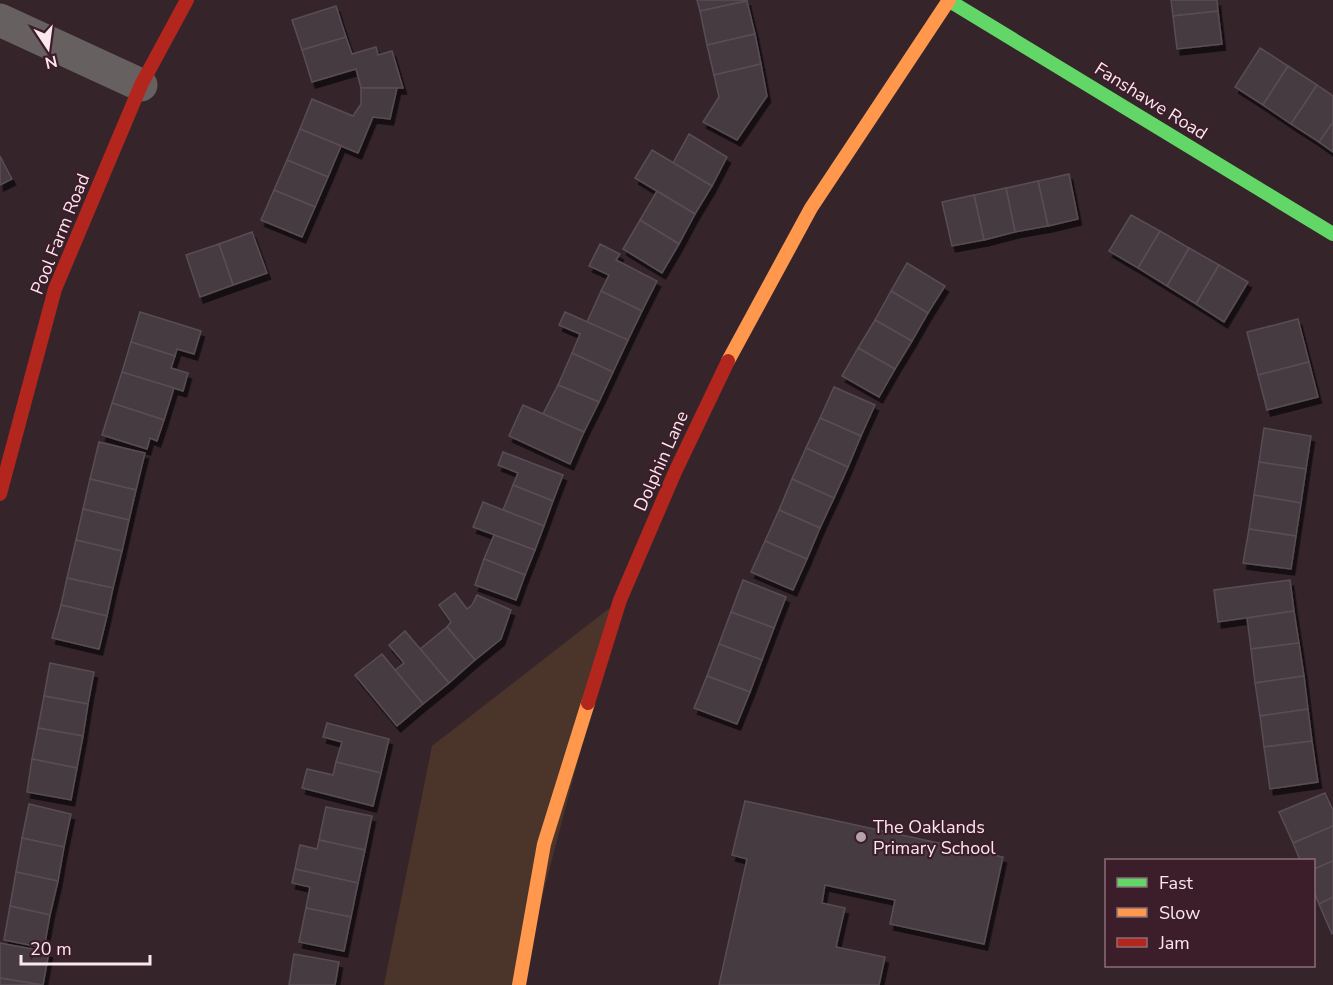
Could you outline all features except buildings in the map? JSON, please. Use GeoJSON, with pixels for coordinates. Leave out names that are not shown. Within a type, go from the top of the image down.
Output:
{"type":"FeatureCollection","features":[{"type":"Feature","properties":{"kind":"street","name":"Pool Farm Road"},"geometry":{"type":"LineString","coordinates":[[0,494],[55,289],[141,86],[187,0]]}},
{"type":"Feature","properties":{"kind":"street","name":"Fanshawe Road"},"geometry":{"type":"LineString","coordinates":[[949,0],[1333,234]]}},
{"type":"Feature","properties":{"kind":"street","name":"Dolphin Lane"},"geometry":{"type":"LineString","coordinates":[[519,985],[544,844],[620,600],[670,483],[737,342],[811,208],[949,0]]}},
{"type":"Feature","properties":{"kind":"street"},"geometry":{"type":"LineString","coordinates":[[0,20],[141,86]]}},
{"type":"Feature","properties":{"kind":"shaded area"},"geometry":{"type":"Polygon","coordinates":[[[620,600],[519,985],[384,985],[432,746],[620,600]]]}},
{"type":"Feature","properties":{"kind":"traffic: fast"},"geometry":{"type":"LineString","coordinates":[[948,0],[1333,234]]}},
{"type":"Feature","properties":{"kind":"traffic: slow"},"geometry":{"type":"LineString","coordinates":[[728,361],[811,208],[949,0]]}},
{"type":"Feature","properties":{"kind":"traffic: slow"},"geometry":{"type":"LineString","coordinates":[[519,985],[544,844],[588,703]]}},
{"type":"Feature","properties":{"kind":"traffic: jam"},"geometry":{"type":"LineString","coordinates":[[0,494],[55,289],[141,85],[187,0]]}},
{"type":"Feature","properties":{"kind":"traffic: jam"},"geometry":{"type":"LineString","coordinates":[[588,703],[620,600],[675,472],[728,361]]}},
{"type":"Feature","properties":{"kind":"place","name":"The Oaklands Primary School"},"geometry":{"type":"Point","coordinates":[861,837]}}]}
